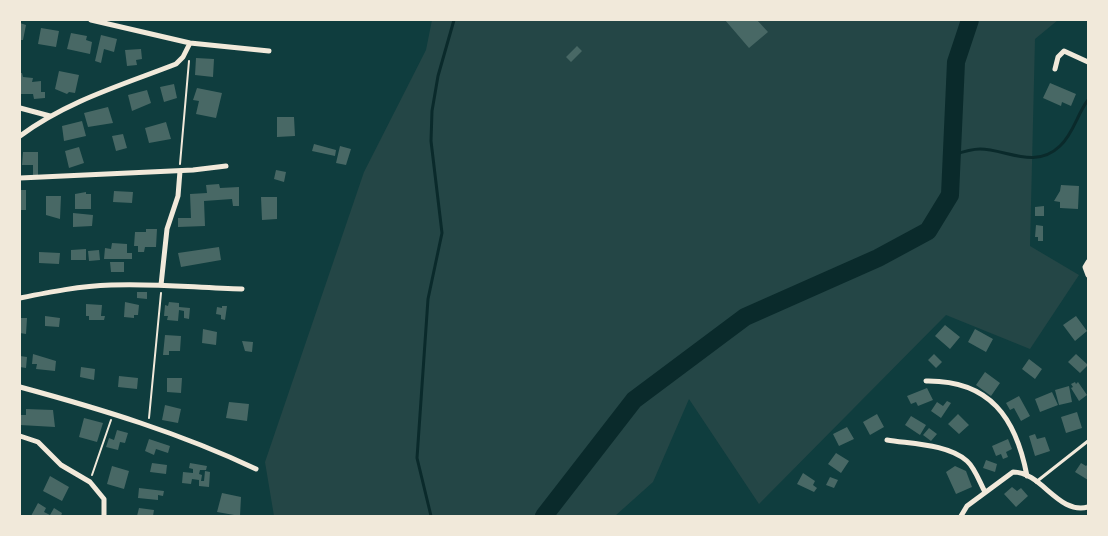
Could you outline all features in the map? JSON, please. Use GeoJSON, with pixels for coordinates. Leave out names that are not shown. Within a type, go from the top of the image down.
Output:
{"type":"FeatureCollection","features":[{"type":"Feature","properties":{"kind":"street"},"geometry":{"type":"LineString","coordinates":[[91,20],[102,21],[190,43],[269,51]]}},
{"type":"Feature","properties":{"kind":"street"},"geometry":{"type":"LineString","coordinates":[[20,136],[50,116],[96,93],[176,64],[183,57],[190,43]]}},
{"type":"Feature","properties":{"kind":"street"},"geometry":{"type":"LineString","coordinates":[[1055,69],[1058,57],[1064,51],[1088,62]]}},
{"type":"Feature","properties":{"kind":"street"},"geometry":{"type":"LineString","coordinates":[[20,108],[50,116]]}},
{"type":"Feature","properties":{"kind":"street"},"geometry":{"type":"LineString","coordinates":[[20,178],[180,171],[226,166]]}},
{"type":"Feature","properties":{"kind":"street"},"geometry":{"type":"LineString","coordinates":[[162,285],[167,228],[178,196],[180,171]]}},
{"type":"Feature","properties":{"kind":"street"},"geometry":{"type":"LineString","coordinates":[[1088,262],[1085,268],[1088,275]]}},
{"type":"Feature","properties":{"kind":"street"},"geometry":{"type":"LineString","coordinates":[[20,298],[109,285],[162,285],[242,289]]}},
{"type":"Feature","properties":{"kind":"street"},"geometry":{"type":"LineString","coordinates":[[926,381],[941,381],[958,385],[994,403],[1016,435],[1027,476]]}},
{"type":"Feature","properties":{"kind":"street"},"geometry":{"type":"LineString","coordinates":[[20,387],[148,425],[209,447],[256,469]]}},
{"type":"Feature","properties":{"kind":"street"},"geometry":{"type":"LineString","coordinates":[[20,436],[38,442],[61,465],[90,482],[104,499],[104,516]]}},
{"type":"Feature","properties":{"kind":"street"},"geometry":{"type":"LineString","coordinates":[[887,440],[935,448],[952,453],[968,462],[985,492]]}},
{"type":"Feature","properties":{"kind":"street"},"geometry":{"type":"LineString","coordinates":[[961,516],[967,506],[1013,472],[1027,476],[1070,507],[1080,509],[1088,507]]}},
{"type":"Feature","properties":{"kind":"lane"},"geometry":{"type":"LineString","coordinates":[[1036,482],[1088,441]]}},
{"type":"Feature","properties":{"kind":"path"},"geometry":{"type":"LineString","coordinates":[[180,171],[190,43]]}},
{"type":"Feature","properties":{"kind":"path"},"geometry":{"type":"LineString","coordinates":[[148,425],[162,285]]}},
{"type":"Feature","properties":{"kind":"path"},"geometry":{"type":"LineString","coordinates":[[90,482],[113,414]]}},
{"type":"Feature","properties":{"kind":"shaded area"},"geometry":{"type":"Polygon","coordinates":[[[432,20],[1058,20],[1035,39],[1030,246],[1079,275],[1030,349],[946,315],[759,504],[689,399],[653,482],[615,516],[274,516],[265,462],[364,172],[426,50],[432,20]]]}},
{"type":"Feature","properties":{"kind":"building"},"geometry":{"type":"Polygon","coordinates":[[[725,20],[757,20],[768,32],[749,48],[725,20]]]}},
{"type":"Feature","properties":{"kind":"building"},"geometry":{"type":"Polygon","coordinates":[[[20,23],[26,25],[23,40],[20,40],[20,23]]]}},
{"type":"Feature","properties":{"kind":"building"},"geometry":{"type":"Polygon","coordinates":[[[41,28],[59,31],[56,47],[38,44],[41,28]]]}},
{"type":"Feature","properties":{"kind":"building"},"geometry":{"type":"Polygon","coordinates":[[[71,33],[87,36],[86,40],[92,42],[90,54],[67,49],[71,33]]]}},
{"type":"Feature","properties":{"kind":"building"},"geometry":{"type":"Polygon","coordinates":[[[101,35],[117,39],[114,52],[104,49],[101,63],[95,61],[101,35]]]}},
{"type":"Feature","properties":{"kind":"building"},"geometry":{"type":"Polygon","coordinates":[[[577,46],[582,51],[571,62],[566,57],[577,46]]]}},
{"type":"Feature","properties":{"kind":"building"},"geometry":{"type":"Polygon","coordinates":[[[141,49],[142,59],[136,60],[137,65],[127,66],[125,50],[141,49]]]}},
{"type":"Feature","properties":{"kind":"building"},"geometry":{"type":"Polygon","coordinates":[[[196,58],[214,59],[213,77],[195,75],[196,58]]]}},
{"type":"Feature","properties":{"kind":"building"},"geometry":{"type":"Polygon","coordinates":[[[59,71],[79,75],[75,93],[69,92],[67,94],[55,89],[59,71]]]}},
{"type":"Feature","properties":{"kind":"building"},"geometry":{"type":"Polygon","coordinates":[[[20,73],[22,73],[23,77],[33,78],[32,82],[41,81],[41,92],[45,92],[45,98],[34,99],[33,94],[20,94],[20,73]]]}},
{"type":"Feature","properties":{"kind":"building"},"geometry":{"type":"Polygon","coordinates":[[[1050,83],[1076,94],[1071,106],[1062,102],[1061,106],[1043,98],[1050,83]]]}},
{"type":"Feature","properties":{"kind":"building"},"geometry":{"type":"Polygon","coordinates":[[[174,84],[177,98],[164,102],[160,87],[174,84]]]}},
{"type":"Feature","properties":{"kind":"building"},"geometry":{"type":"Polygon","coordinates":[[[197,88],[222,93],[216,118],[196,114],[199,101],[193,100],[197,88]]]}},
{"type":"Feature","properties":{"kind":"building"},"geometry":{"type":"Polygon","coordinates":[[[147,90],[151,103],[132,111],[128,95],[147,90]]]}},
{"type":"Feature","properties":{"kind":"building"},"geometry":{"type":"Polygon","coordinates":[[[108,107],[113,123],[88,127],[84,113],[108,107]]]}},
{"type":"Feature","properties":{"kind":"building"},"geometry":{"type":"Polygon","coordinates":[[[277,117],[294,117],[295,136],[277,137],[277,117]]]}},
{"type":"Feature","properties":{"kind":"building"},"geometry":{"type":"Polygon","coordinates":[[[82,121],[86,136],[64,141],[62,126],[82,121]]]}},
{"type":"Feature","properties":{"kind":"building"},"geometry":{"type":"Polygon","coordinates":[[[166,122],[171,139],[149,143],[145,128],[166,122]]]}},
{"type":"Feature","properties":{"kind":"building"},"geometry":{"type":"Polygon","coordinates":[[[123,134],[127,148],[116,151],[112,136],[123,134]]]}},
{"type":"Feature","properties":{"kind":"building"},"geometry":{"type":"Polygon","coordinates":[[[314,144],[336,150],[335,156],[312,151],[314,144]]]}},
{"type":"Feature","properties":{"kind":"building"},"geometry":{"type":"Polygon","coordinates":[[[340,146],[351,149],[346,165],[336,163],[340,146]]]}},
{"type":"Feature","properties":{"kind":"building"},"geometry":{"type":"Polygon","coordinates":[[[79,147],[84,163],[69,168],[65,151],[79,147]]]}},
{"type":"Feature","properties":{"kind":"building"},"geometry":{"type":"Polygon","coordinates":[[[23,152],[38,152],[38,175],[33,175],[33,165],[22,165],[23,152]]]}},
{"type":"Feature","properties":{"kind":"building"},"geometry":{"type":"Polygon","coordinates":[[[276,170],[286,172],[284,182],[274,179],[276,170]]]}},
{"type":"Feature","properties":{"kind":"building"},"geometry":{"type":"Polygon","coordinates":[[[219,184],[220,188],[239,187],[239,206],[233,206],[232,199],[204,201],[205,226],[178,227],[178,218],[191,218],[190,194],[207,193],[206,185],[219,184]]]}},
{"type":"Feature","properties":{"kind":"building"},"geometry":{"type":"Polygon","coordinates":[[[1061,185],[1079,186],[1078,209],[1060,208],[1060,202],[1054,201],[1061,185]]]}},
{"type":"Feature","properties":{"kind":"building"},"geometry":{"type":"Polygon","coordinates":[[[20,190],[26,190],[26,210],[20,210],[20,190]]]}},
{"type":"Feature","properties":{"kind":"building"},"geometry":{"type":"Polygon","coordinates":[[[114,191],[133,192],[132,203],[113,202],[114,191]]]}},
{"type":"Feature","properties":{"kind":"building"},"geometry":{"type":"Polygon","coordinates":[[[86,192],[86,194],[91,194],[91,209],[75,209],[75,194],[86,192]]]}},
{"type":"Feature","properties":{"kind":"building"},"geometry":{"type":"Polygon","coordinates":[[[46,196],[61,196],[60,219],[46,215],[46,196]]]}},
{"type":"Feature","properties":{"kind":"building"},"geometry":{"type":"Polygon","coordinates":[[[261,197],[277,197],[277,219],[262,220],[261,197]]]}},
{"type":"Feature","properties":{"kind":"building"},"geometry":{"type":"Polygon","coordinates":[[[1044,206],[1044,216],[1035,216],[1035,207],[1044,206]]]}},
{"type":"Feature","properties":{"kind":"building"},"geometry":{"type":"Polygon","coordinates":[[[73,213],[93,215],[92,226],[73,227],[73,213]]]}},
{"type":"Feature","properties":{"kind":"building"},"geometry":{"type":"Polygon","coordinates":[[[1036,225],[1043,226],[1043,241],[1038,241],[1038,237],[1035,237],[1036,225]]]}},
{"type":"Feature","properties":{"kind":"building"},"geometry":{"type":"Polygon","coordinates":[[[146,229],[157,229],[156,247],[145,247],[144,252],[138,252],[138,246],[134,246],[135,232],[146,232],[146,229]]]}},
{"type":"Feature","properties":{"kind":"building"},"geometry":{"type":"Polygon","coordinates":[[[112,243],[127,244],[127,253],[132,253],[132,259],[104,259],[105,248],[111,249],[112,243]]]}},
{"type":"Feature","properties":{"kind":"building"},"geometry":{"type":"Polygon","coordinates":[[[219,247],[221,260],[181,267],[178,253],[219,247]]]}},
{"type":"Feature","properties":{"kind":"building"},"geometry":{"type":"Polygon","coordinates":[[[86,249],[86,260],[71,260],[71,250],[86,249]]]}},
{"type":"Feature","properties":{"kind":"building"},"geometry":{"type":"Polygon","coordinates":[[[99,250],[100,260],[89,261],[88,251],[99,250]]]}},
{"type":"Feature","properties":{"kind":"building"},"geometry":{"type":"Polygon","coordinates":[[[39,252],[60,253],[59,264],[39,263],[39,252]]]}},
{"type":"Feature","properties":{"kind":"building"},"geometry":{"type":"Polygon","coordinates":[[[110,262],[124,262],[124,272],[111,272],[110,262]]]}},
{"type":"Feature","properties":{"kind":"building"},"geometry":{"type":"Polygon","coordinates":[[[137,292],[147,292],[147,299],[137,298],[137,292]]]}},
{"type":"Feature","properties":{"kind":"building"},"geometry":{"type":"Polygon","coordinates":[[[125,302],[139,305],[138,315],[134,315],[134,318],[124,317],[125,302]]]}},
{"type":"Feature","properties":{"kind":"building"},"geometry":{"type":"Polygon","coordinates":[[[169,302],[179,303],[179,307],[190,308],[189,319],[184,318],[184,311],[179,310],[178,321],[167,320],[168,316],[164,316],[165,305],[168,306],[169,302]]]}},
{"type":"Feature","properties":{"kind":"building"},"geometry":{"type":"Polygon","coordinates":[[[86,304],[102,305],[101,316],[105,316],[104,320],[89,320],[89,316],[86,316],[86,304]]]}},
{"type":"Feature","properties":{"kind":"building"},"geometry":{"type":"Polygon","coordinates":[[[222,306],[227,306],[225,320],[221,319],[221,315],[216,314],[217,307],[222,308],[222,306]]]}},
{"type":"Feature","properties":{"kind":"building"},"geometry":{"type":"Polygon","coordinates":[[[45,316],[60,318],[59,327],[45,326],[45,316]]]}},
{"type":"Feature","properties":{"kind":"building"},"geometry":{"type":"Polygon","coordinates":[[[1076,316],[1087,331],[1075,341],[1063,325],[1076,316]]]}},
{"type":"Feature","properties":{"kind":"building"},"geometry":{"type":"Polygon","coordinates":[[[20,318],[27,318],[26,334],[20,333],[20,318]]]}},
{"type":"Feature","properties":{"kind":"building"},"geometry":{"type":"Polygon","coordinates":[[[945,325],[960,337],[950,349],[935,336],[945,325]]]}},
{"type":"Feature","properties":{"kind":"building"},"geometry":{"type":"Polygon","coordinates":[[[203,329],[217,332],[216,345],[202,343],[203,329]]]}},
{"type":"Feature","properties":{"kind":"building"},"geometry":{"type":"Polygon","coordinates":[[[975,329],[993,339],[986,352],[968,342],[975,329]]]}},
{"type":"Feature","properties":{"kind":"building"},"geometry":{"type":"Polygon","coordinates":[[[165,335],[181,336],[180,351],[169,351],[169,355],[163,355],[165,335]]]}},
{"type":"Feature","properties":{"kind":"building"},"geometry":{"type":"Polygon","coordinates":[[[242,341],[253,342],[252,352],[245,351],[242,341]]]}},
{"type":"Feature","properties":{"kind":"building"},"geometry":{"type":"Polygon","coordinates":[[[33,354],[56,361],[55,371],[36,369],[37,364],[32,364],[33,354]]]}},
{"type":"Feature","properties":{"kind":"building"},"geometry":{"type":"Polygon","coordinates":[[[934,354],[942,362],[936,368],[928,360],[934,354]]]}},
{"type":"Feature","properties":{"kind":"building"},"geometry":{"type":"Polygon","coordinates":[[[1076,354],[1088,365],[1080,373],[1068,362],[1076,354]]]}},
{"type":"Feature","properties":{"kind":"building"},"geometry":{"type":"Polygon","coordinates":[[[20,356],[27,357],[26,368],[20,367],[20,356]]]}},
{"type":"Feature","properties":{"kind":"building"},"geometry":{"type":"Polygon","coordinates":[[[1029,359],[1042,369],[1035,379],[1022,369],[1029,359]]]}},
{"type":"Feature","properties":{"kind":"building"},"geometry":{"type":"Polygon","coordinates":[[[81,367],[95,369],[94,380],[80,377],[81,367]]]}},
{"type":"Feature","properties":{"kind":"building"},"geometry":{"type":"Polygon","coordinates":[[[985,372],[1000,383],[991,396],[976,385],[985,372]]]}},
{"type":"Feature","properties":{"kind":"building"},"geometry":{"type":"Polygon","coordinates":[[[119,376],[138,378],[137,389],[118,387],[119,376]]]}},
{"type":"Feature","properties":{"kind":"building"},"geometry":{"type":"Polygon","coordinates":[[[167,378],[182,378],[181,393],[167,392],[167,378]]]}},
{"type":"Feature","properties":{"kind":"building"},"geometry":{"type":"Polygon","coordinates":[[[1075,382],[1076,384],[1078,382],[1087,395],[1079,401],[1071,388],[1073,387],[1071,384],[1075,382]]]}},
{"type":"Feature","properties":{"kind":"building"},"geometry":{"type":"Polygon","coordinates":[[[1069,386],[1072,402],[1059,405],[1055,390],[1069,386]]]}},
{"type":"Feature","properties":{"kind":"building"},"geometry":{"type":"Polygon","coordinates":[[[927,388],[933,400],[918,406],[916,402],[911,404],[907,396],[927,388]]]}},
{"type":"Feature","properties":{"kind":"building"},"geometry":{"type":"Polygon","coordinates":[[[1052,392],[1058,405],[1040,412],[1035,399],[1052,392]]]}},
{"type":"Feature","properties":{"kind":"building"},"geometry":{"type":"Polygon","coordinates":[[[1019,396],[1030,416],[1021,421],[1014,408],[1010,410],[1006,403],[1019,396]]]}},
{"type":"Feature","properties":{"kind":"building"},"geometry":{"type":"Polygon","coordinates":[[[947,401],[951,403],[941,418],[931,411],[937,402],[943,406],[947,401]]]}},
{"type":"Feature","properties":{"kind":"building"},"geometry":{"type":"Polygon","coordinates":[[[229,402],[249,404],[247,421],[226,418],[229,402]]]}},
{"type":"Feature","properties":{"kind":"building"},"geometry":{"type":"Polygon","coordinates":[[[165,405],[181,409],[178,423],[162,420],[165,405]]]}},
{"type":"Feature","properties":{"kind":"building"},"geometry":{"type":"Polygon","coordinates":[[[26,409],[53,410],[55,427],[20,425],[20,415],[26,415],[26,409]]]}},
{"type":"Feature","properties":{"kind":"building"},"geometry":{"type":"Polygon","coordinates":[[[1077,412],[1082,428],[1066,433],[1061,417],[1077,412]]]}},
{"type":"Feature","properties":{"kind":"building"},"geometry":{"type":"Polygon","coordinates":[[[877,414],[884,427],[870,435],[863,422],[877,414]]]}},
{"type":"Feature","properties":{"kind":"building"},"geometry":{"type":"Polygon","coordinates":[[[958,414],[969,425],[959,434],[948,424],[958,414]]]}},
{"type":"Feature","properties":{"kind":"building"},"geometry":{"type":"Polygon","coordinates":[[[911,416],[926,425],[920,435],[905,425],[911,416]]]}},
{"type":"Feature","properties":{"kind":"building"},"geometry":{"type":"Polygon","coordinates":[[[84,418],[103,423],[97,442],[79,437],[84,418]]]}},
{"type":"Feature","properties":{"kind":"building"},"geometry":{"type":"Polygon","coordinates":[[[847,427],[854,439],[839,446],[833,434],[847,427]]]}},
{"type":"Feature","properties":{"kind":"building"},"geometry":{"type":"Polygon","coordinates":[[[929,428],[937,434],[931,441],[923,435],[929,428]]]}},
{"type":"Feature","properties":{"kind":"building"},"geometry":{"type":"Polygon","coordinates":[[[117,430],[128,433],[125,443],[120,442],[118,450],[106,447],[109,438],[114,440],[117,430]]]}},
{"type":"Feature","properties":{"kind":"building"},"geometry":{"type":"Polygon","coordinates":[[[1035,434],[1037,439],[1045,437],[1050,451],[1035,456],[1029,436],[1035,434]]]}},
{"type":"Feature","properties":{"kind":"building"},"geometry":{"type":"Polygon","coordinates":[[[149,439],[170,446],[168,453],[156,449],[154,455],[145,451],[149,439]]]}},
{"type":"Feature","properties":{"kind":"building"},"geometry":{"type":"Polygon","coordinates":[[[1008,439],[1012,449],[1006,452],[1008,457],[1003,459],[1001,454],[996,456],[992,446],[1008,439]]]}},
{"type":"Feature","properties":{"kind":"building"},"geometry":{"type":"Polygon","coordinates":[[[836,453],[849,461],[841,473],[828,464],[836,453]]]}},
{"type":"Feature","properties":{"kind":"building"},"geometry":{"type":"Polygon","coordinates":[[[986,460],[997,464],[995,472],[983,468],[986,460]]]}},
{"type":"Feature","properties":{"kind":"building"},"geometry":{"type":"Polygon","coordinates":[[[152,463],[167,465],[166,474],[150,472],[152,463]]]}},
{"type":"Feature","properties":{"kind":"building"},"geometry":{"type":"Polygon","coordinates":[[[190,463],[207,466],[206,470],[200,470],[199,474],[202,475],[201,481],[204,481],[205,471],[210,472],[209,487],[199,486],[199,480],[192,479],[191,484],[182,483],[183,472],[193,473],[193,469],[189,468],[190,463]]]}},
{"type":"Feature","properties":{"kind":"building"},"geometry":{"type":"Polygon","coordinates":[[[1081,463],[1086,466],[1088,464],[1088,480],[1075,472],[1081,463]]]}},
{"type":"Feature","properties":{"kind":"building"},"geometry":{"type":"Polygon","coordinates":[[[112,466],[129,471],[124,489],[107,484],[112,466]]]}},
{"type":"Feature","properties":{"kind":"building"},"geometry":{"type":"Polygon","coordinates":[[[955,466],[966,471],[972,487],[956,494],[946,472],[955,466]]]}},
{"type":"Feature","properties":{"kind":"building"},"geometry":{"type":"Polygon","coordinates":[[[803,473],[815,481],[813,485],[817,488],[814,492],[797,484],[803,473]]]}},
{"type":"Feature","properties":{"kind":"building"},"geometry":{"type":"Polygon","coordinates":[[[50,476],[69,487],[62,501],[43,491],[50,476]]]}},
{"type":"Feature","properties":{"kind":"building"},"geometry":{"type":"Polygon","coordinates":[[[830,477],[838,480],[834,488],[826,485],[830,477]]]}},
{"type":"Feature","properties":{"kind":"building"},"geometry":{"type":"Polygon","coordinates":[[[1012,487],[1017,491],[1021,488],[1028,496],[1016,507],[1004,494],[1012,487]]]}},
{"type":"Feature","properties":{"kind":"building"},"geometry":{"type":"Polygon","coordinates":[[[139,488],[164,491],[163,496],[158,495],[158,500],[138,498],[139,488]]]}},
{"type":"Feature","properties":{"kind":"building"},"geometry":{"type":"Polygon","coordinates":[[[222,493],[241,497],[240,516],[217,512],[222,493]]]}},
{"type":"Feature","properties":{"kind":"building"},"geometry":{"type":"Polygon","coordinates":[[[38,503],[46,508],[44,512],[50,515],[54,508],[62,513],[61,516],[31,516],[38,503]]]}},
{"type":"Feature","properties":{"kind":"building"},"geometry":{"type":"Polygon","coordinates":[[[139,508],[154,510],[153,516],[137,516],[139,508]]]}},
{"type":"Feature","properties":{"kind":"waterway"},"geometry":{"type":"LineString","coordinates":[[431,516],[417,458],[428,299],[442,233],[431,141],[432,111],[438,76],[454,20]]}},
{"type":"Feature","properties":{"kind":"waterway"},"geometry":{"type":"LineString","coordinates":[[544,516],[634,400],[745,317],[878,258],[928,231],[950,195],[956,62],[970,20]]}},
{"type":"Feature","properties":{"kind":"waterway"},"geometry":{"type":"LineString","coordinates":[[953,155],[980,149],[1020,156],[1041,157],[1050,153],[1065,141],[1088,100]]}}]}
